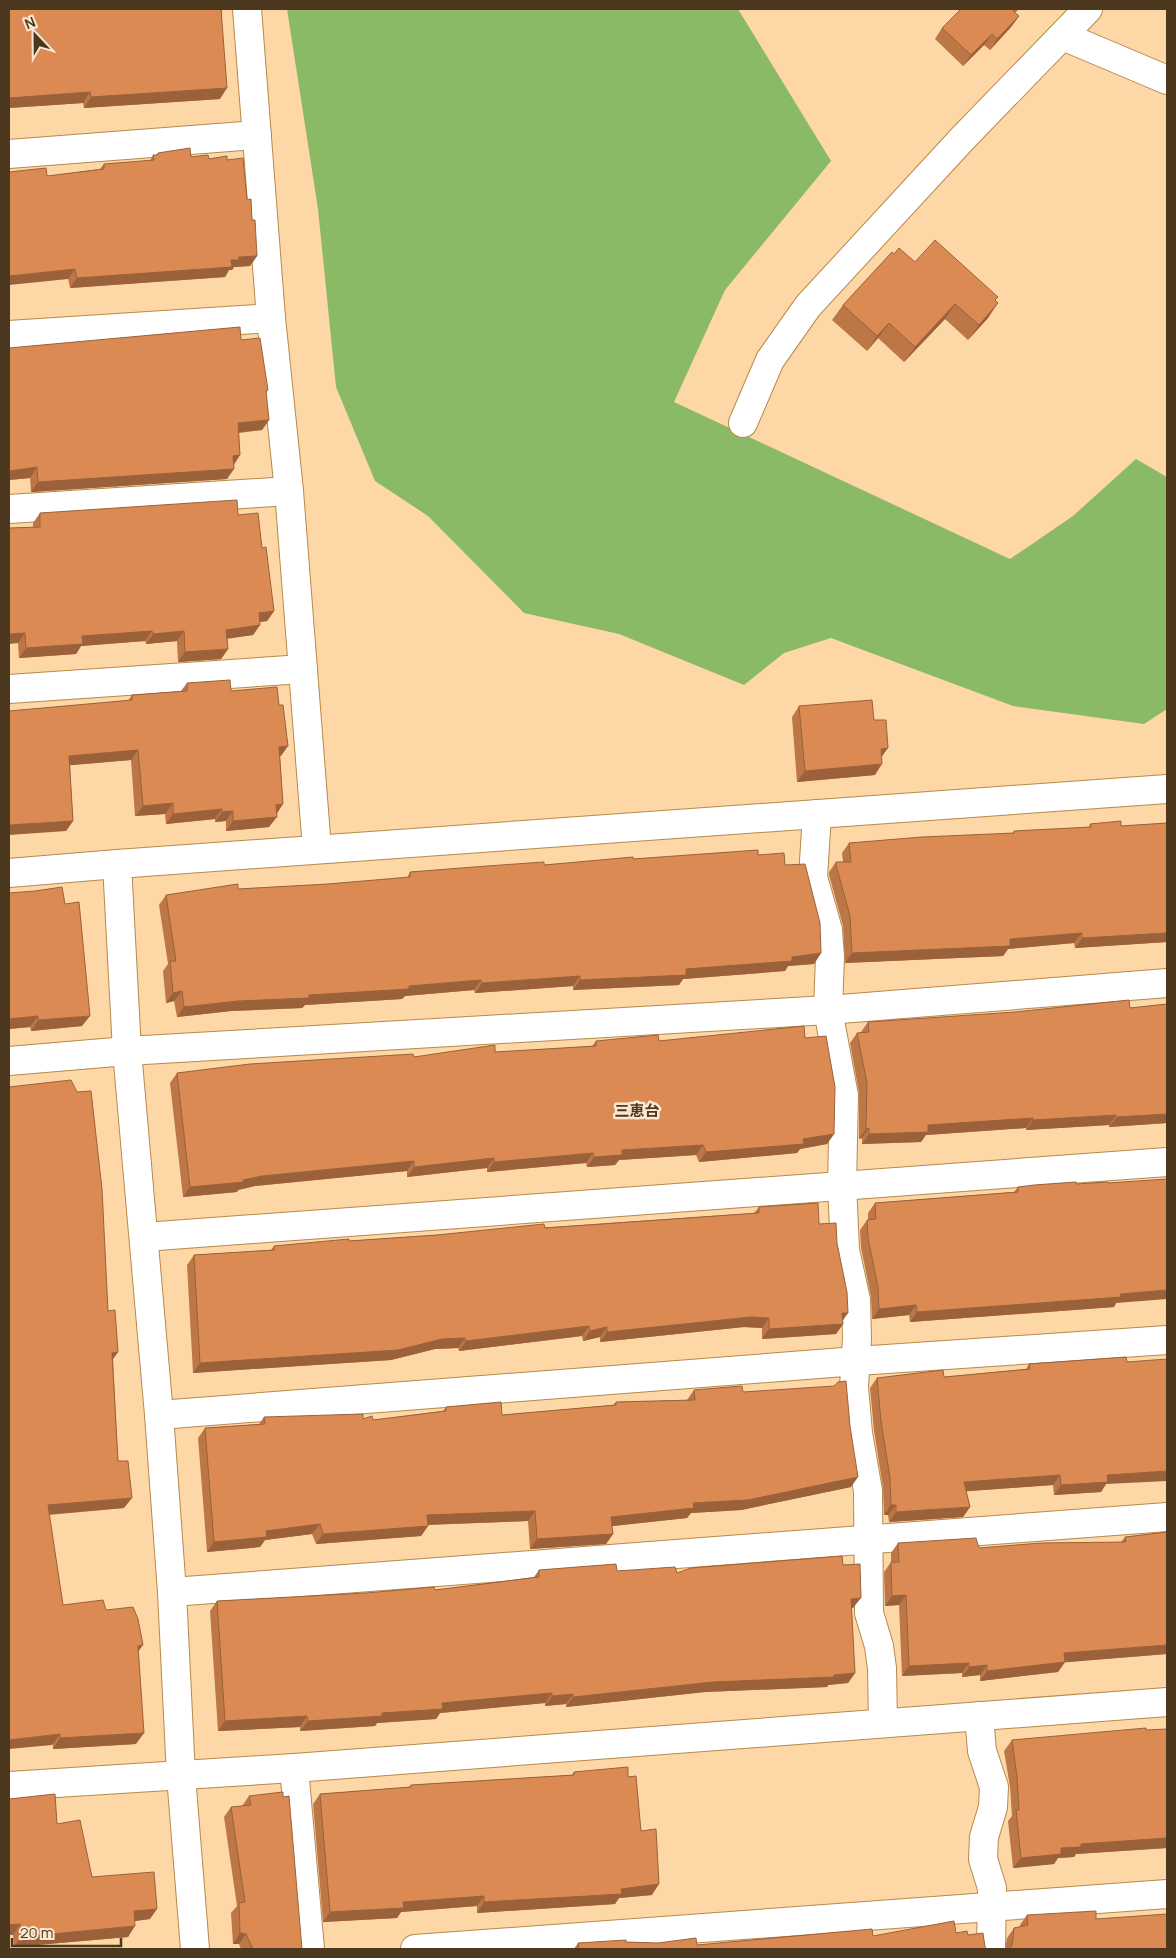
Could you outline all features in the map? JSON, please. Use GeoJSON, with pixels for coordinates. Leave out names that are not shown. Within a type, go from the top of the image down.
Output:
{"type":"FeatureCollection","features":[{"type":"Feature","properties":{"kind":"street"},"geometry":{"type":"LineString","coordinates":[[247,9],[271,318],[290,491],[317,849]]}},
{"type":"Feature","properties":{"kind":"street"},"geometry":{"type":"LineString","coordinates":[[743,423],[770,360],[808,306],[963,138],[1088,9]]}},
{"type":"Feature","properties":{"kind":"street"},"geometry":{"type":"LineString","coordinates":[[1063,36],[1167,80]]}},
{"type":"Feature","properties":{"kind":"street"},"geometry":{"type":"LineString","coordinates":[[9,154],[257,135]]}},
{"type":"Feature","properties":{"kind":"street"},"geometry":{"type":"LineString","coordinates":[[9,335],[271,318]]}},
{"type":"Feature","properties":{"kind":"street"},"geometry":{"type":"LineString","coordinates":[[9,509],[290,491]]}},
{"type":"Feature","properties":{"kind":"street"},"geometry":{"type":"LineString","coordinates":[[9,689],[303,669]]}},
{"type":"Feature","properties":{"kind":"street"},"geometry":{"type":"LineString","coordinates":[[9,873],[317,849],[1167,789]]}},
{"type":"Feature","properties":{"kind":"street"},"geometry":{"type":"LineString","coordinates":[[817,814],[812,877],[828,930],[830,957],[828,1010],[844,1096],[842,1184],[845,1250],[856,1300],[857,1361],[854,1387],[858,1433],[868,1491],[869,1613],[880,1653],[883,1722]]}},
{"type":"Feature","properties":{"kind":"street"},"geometry":{"type":"LineString","coordinates":[[117,864],[126,1052],[159,1415],[172,1592],[181,1776],[195,1949]]}},
{"type":"Feature","properties":{"kind":"street"},"geometry":{"type":"LineString","coordinates":[[9,1061],[126,1052],[828,1010],[1167,983]]}},
{"type":"Feature","properties":{"kind":"street"},"geometry":{"type":"LineString","coordinates":[[144,1236],[842,1184],[1167,1162]]}},
{"type":"Feature","properties":{"kind":"street"},"geometry":{"type":"LineString","coordinates":[[159,1415],[857,1361],[1167,1340]]}},
{"type":"Feature","properties":{"kind":"street"},"geometry":{"type":"LineString","coordinates":[[172,1592],[1167,1517]]}},
{"type":"Feature","properties":{"kind":"street"},"geometry":{"type":"LineString","coordinates":[[9,1786],[294,1768],[1167,1702]]}},
{"type":"Feature","properties":{"kind":"street"},"geometry":{"type":"LineString","coordinates":[[979,1716],[982,1750],[994,1787],[993,1807],[984,1837],[982,1859],[992,1888],[991,1949]]}},
{"type":"Feature","properties":{"kind":"street"},"geometry":{"type":"LineString","coordinates":[[294,1768],[310,1949]]}},
{"type":"Feature","properties":{"kind":"street"},"geometry":{"type":"LineString","coordinates":[[415,1949],[1167,1894]]}},
{"type":"Feature","properties":{"kind":"green space"},"geometry":{"type":"Polygon","coordinates":[[[287,9],[738,9],[831,161],[725,290],[674,402],[1010,559],[1073,516],[1136,459],[1167,477],[1167,709],[1144,724],[1013,706],[831,638],[784,653],[744,685],[619,634],[524,613],[428,516],[375,481],[336,387],[318,209],[287,9]]]}},
{"type":"Feature","properties":{"kind":"building"},"geometry":{"type":"Polygon","coordinates":[[[9,9],[221,9],[227,88],[91,97],[90,92],[9,98],[9,9]]]}},
{"type":"Feature","properties":{"kind":"building"},"geometry":{"type":"Polygon","coordinates":[[[961,9],[1016,9],[1013,11],[1019,16],[997,39],[992,34],[971,55],[942,28],[961,9]]]}},
{"type":"Feature","properties":{"kind":"building"},"geometry":{"type":"Polygon","coordinates":[[[190,148],[191,157],[208,155],[209,159],[227,156],[227,160],[243,158],[247,200],[251,199],[252,220],[255,220],[257,256],[239,257],[239,260],[231,260],[232,267],[77,278],[75,269],[9,276],[9,172],[46,168],[47,176],[104,169],[104,164],[154,160],[153,155],[158,155],[158,153],[190,148]]]}},
{"type":"Feature","properties":{"kind":"building"},"geometry":{"type":"Polygon","coordinates":[[[935,240],[998,297],[995,300],[998,303],[979,325],[955,304],[915,347],[889,323],[877,336],[843,305],[892,252],[894,254],[899,248],[915,262],[935,240]]]}},
{"type":"Feature","properties":{"kind":"building"},"geometry":{"type":"Polygon","coordinates":[[[240,327],[241,340],[260,338],[268,390],[266,391],[269,420],[238,423],[240,455],[233,456],[234,469],[38,482],[37,467],[9,471],[9,348],[240,327]]]}},
{"type":"Feature","properties":{"kind":"building"},"geometry":{"type":"Polygon","coordinates":[[[237,500],[238,515],[258,513],[262,548],[266,547],[274,611],[259,613],[260,625],[226,630],[228,649],[185,652],[184,631],[153,634],[152,631],[82,636],[83,644],[26,648],[25,633],[9,634],[9,528],[40,527],[40,513],[237,500]]]}},
{"type":"Feature","properties":{"kind":"building"},"geometry":{"type":"Polygon","coordinates":[[[230,680],[231,691],[277,687],[279,705],[283,705],[288,746],[279,747],[283,804],[276,805],[277,817],[233,821],[233,811],[222,812],[222,809],[173,814],[173,803],[143,806],[138,750],[69,756],[73,821],[9,825],[9,711],[132,700],[132,695],[187,691],[187,683],[230,680]]]}},
{"type":"Feature","properties":{"kind":"building"},"geometry":{"type":"Polygon","coordinates":[[[872,700],[874,720],[886,720],[888,748],[881,749],[882,764],[805,771],[799,706],[872,700]]]}},
{"type":"Feature","properties":{"kind":"building"},"geometry":{"type":"Polygon","coordinates":[[[1121,821],[1121,826],[1167,823],[1167,933],[1082,938],[1082,933],[1010,939],[1010,946],[852,953],[850,916],[836,865],[836,862],[851,862],[849,843],[1091,827],[1090,824],[1121,821]]]}},
{"type":"Feature","properties":{"kind":"building"},"geometry":{"type":"Polygon","coordinates":[[[758,850],[758,855],[784,853],[785,865],[805,864],[820,923],[821,953],[792,957],[792,961],[686,969],[686,975],[580,980],[580,976],[482,983],[481,980],[409,986],[409,989],[309,995],[309,998],[238,1001],[184,1007],[182,991],[173,993],[170,961],[176,961],[166,895],[238,884],[238,889],[328,884],[410,877],[410,872],[544,862],[544,865],[633,857],[633,859],[758,850]]]}},
{"type":"Feature","properties":{"kind":"building"},"geometry":{"type":"Polygon","coordinates":[[[62,887],[65,904],[79,902],[90,1016],[38,1020],[38,1016],[9,1019],[9,893],[62,887]]]}},
{"type":"Feature","properties":{"kind":"building"},"geometry":{"type":"Polygon","coordinates":[[[1129,1000],[1130,1008],[1167,1004],[1167,1114],[1033,1120],[1033,1118],[928,1125],[928,1132],[869,1134],[869,1128],[866,1129],[867,1083],[857,1033],[869,1032],[868,1022],[1015,1012],[1129,1000]]]}},
{"type":"Feature","properties":{"kind":"building"},"geometry":{"type":"Polygon","coordinates":[[[804,1026],[805,1038],[826,1036],[835,1087],[834,1134],[803,1139],[804,1144],[706,1152],[703,1145],[622,1150],[622,1155],[594,1157],[593,1153],[494,1162],[494,1158],[414,1167],[414,1161],[262,1176],[243,1180],[244,1182],[190,1187],[177,1073],[250,1064],[413,1054],[414,1057],[495,1045],[495,1052],[596,1046],[596,1041],[658,1035],[659,1041],[804,1026]]]}},
{"type":"Feature","properties":{"kind":"building"},"geometry":{"type":"Polygon","coordinates":[[[71,1080],[77,1092],[91,1091],[102,1189],[108,1311],[115,1310],[118,1352],[112,1353],[118,1461],[128,1461],[132,1498],[48,1505],[63,1605],[103,1600],[106,1610],[133,1607],[138,1619],[143,1645],[138,1646],[144,1733],[60,1738],[60,1734],[9,1740],[9,1087],[71,1080]]]}},
{"type":"Feature","properties":{"kind":"building"},"geometry":{"type":"Polygon","coordinates":[[[1167,1179],[1167,1290],[1120,1294],[1121,1297],[917,1312],[916,1305],[879,1309],[878,1287],[868,1238],[867,1220],[876,1219],[875,1203],[1018,1192],[1018,1187],[1034,1185],[1167,1179]]]}},
{"type":"Feature","properties":{"kind":"building"},"geometry":{"type":"Polygon","coordinates":[[[818,1203],[819,1224],[836,1223],[837,1243],[847,1292],[848,1313],[842,1313],[843,1324],[769,1329],[769,1318],[751,1317],[607,1332],[607,1327],[590,1331],[589,1326],[466,1341],[465,1338],[442,1339],[398,1350],[200,1363],[194,1255],[274,1250],[274,1246],[349,1239],[349,1241],[437,1235],[544,1224],[545,1228],[759,1213],[759,1207],[818,1203]]]}},
{"type":"Feature","properties":{"kind":"building"},"geometry":{"type":"Polygon","coordinates":[[[1126,1357],[1127,1362],[1167,1359],[1167,1471],[1107,1475],[1108,1482],[1061,1485],[1060,1475],[964,1482],[970,1507],[896,1512],[896,1505],[891,1505],[890,1478],[881,1421],[877,1378],[943,1370],[944,1377],[1030,1369],[1029,1364],[1126,1357]]]}},
{"type":"Feature","properties":{"kind":"building"},"geometry":{"type":"Polygon","coordinates":[[[846,1381],[850,1426],[858,1477],[748,1500],[693,1503],[694,1508],[611,1517],[613,1534],[537,1539],[535,1511],[427,1515],[428,1526],[323,1534],[320,1524],[266,1531],[267,1537],[214,1542],[205,1428],[265,1424],[264,1417],[363,1414],[363,1419],[372,1416],[373,1420],[446,1411],[446,1407],[501,1402],[502,1415],[616,1405],[616,1402],[695,1400],[694,1390],[742,1386],[743,1392],[834,1386],[838,1382],[846,1381]]]}},
{"type":"Feature","properties":{"kind":"building"},"geometry":{"type":"Polygon","coordinates":[[[1167,1532],[1167,1645],[1064,1653],[1065,1662],[987,1671],[987,1665],[969,1667],[969,1663],[909,1666],[906,1595],[892,1596],[891,1562],[899,1562],[898,1543],[976,1538],[979,1548],[1041,1543],[1126,1542],[1125,1537],[1167,1532]]]}},
{"type":"Feature","properties":{"kind":"building"},"geometry":{"type":"Polygon","coordinates":[[[842,1556],[843,1565],[860,1564],[861,1598],[851,1599],[855,1673],[834,1675],[834,1677],[713,1682],[573,1697],[573,1694],[552,1696],[552,1693],[442,1703],[443,1709],[382,1713],[382,1716],[308,1721],[307,1716],[225,1721],[217,1601],[366,1593],[434,1587],[435,1590],[539,1577],[539,1570],[616,1564],[617,1571],[675,1567],[677,1573],[691,1568],[842,1556]]]}},
{"type":"Feature","properties":{"kind":"building"},"geometry":{"type":"Polygon","coordinates":[[[1146,1728],[1146,1730],[1167,1729],[1167,1838],[1081,1844],[1081,1847],[1061,1848],[1061,1854],[1021,1858],[1016,1810],[1019,1810],[1017,1777],[1012,1740],[1146,1728]]]}},
{"type":"Feature","properties":{"kind":"building"},"geometry":{"type":"Polygon","coordinates":[[[628,1767],[628,1777],[636,1776],[641,1831],[656,1829],[659,1884],[621,1889],[622,1894],[484,1902],[484,1896],[403,1902],[404,1908],[330,1912],[320,1794],[411,1787],[411,1785],[574,1775],[574,1772],[628,1767]]]}},
{"type":"Feature","properties":{"kind":"building"},"geometry":{"type":"Polygon","coordinates":[[[283,1792],[283,1797],[289,1796],[302,1949],[253,1949],[246,1934],[240,1933],[239,1903],[245,1902],[231,1807],[251,1805],[249,1796],[283,1792]]]}},
{"type":"Feature","properties":{"kind":"building"},"geometry":{"type":"Polygon","coordinates":[[[55,1794],[57,1824],[80,1820],[92,1877],[154,1872],[157,1909],[134,1911],[135,1926],[21,1937],[20,1924],[9,1925],[9,1799],[55,1794]]]}},
{"type":"Feature","properties":{"kind":"building"},"geometry":{"type":"Polygon","coordinates":[[[1096,1911],[1096,1919],[1167,1914],[1167,1949],[1009,1949],[1012,1946],[1014,1928],[1028,1925],[1027,1915],[1096,1911]]]}},
{"type":"Feature","properties":{"kind":"building"},"geometry":{"type":"Polygon","coordinates":[[[954,1921],[956,1933],[967,1931],[968,1935],[983,1933],[987,1949],[579,1949],[578,1943],[626,1940],[626,1942],[658,1943],[696,1938],[697,1945],[872,1929],[873,1936],[954,1921]]]}},
{"type":"Feature","properties":{"kind":"district","name":"三恵台"},"geometry":{"type":"Point","coordinates":[637,1110]}}]}
